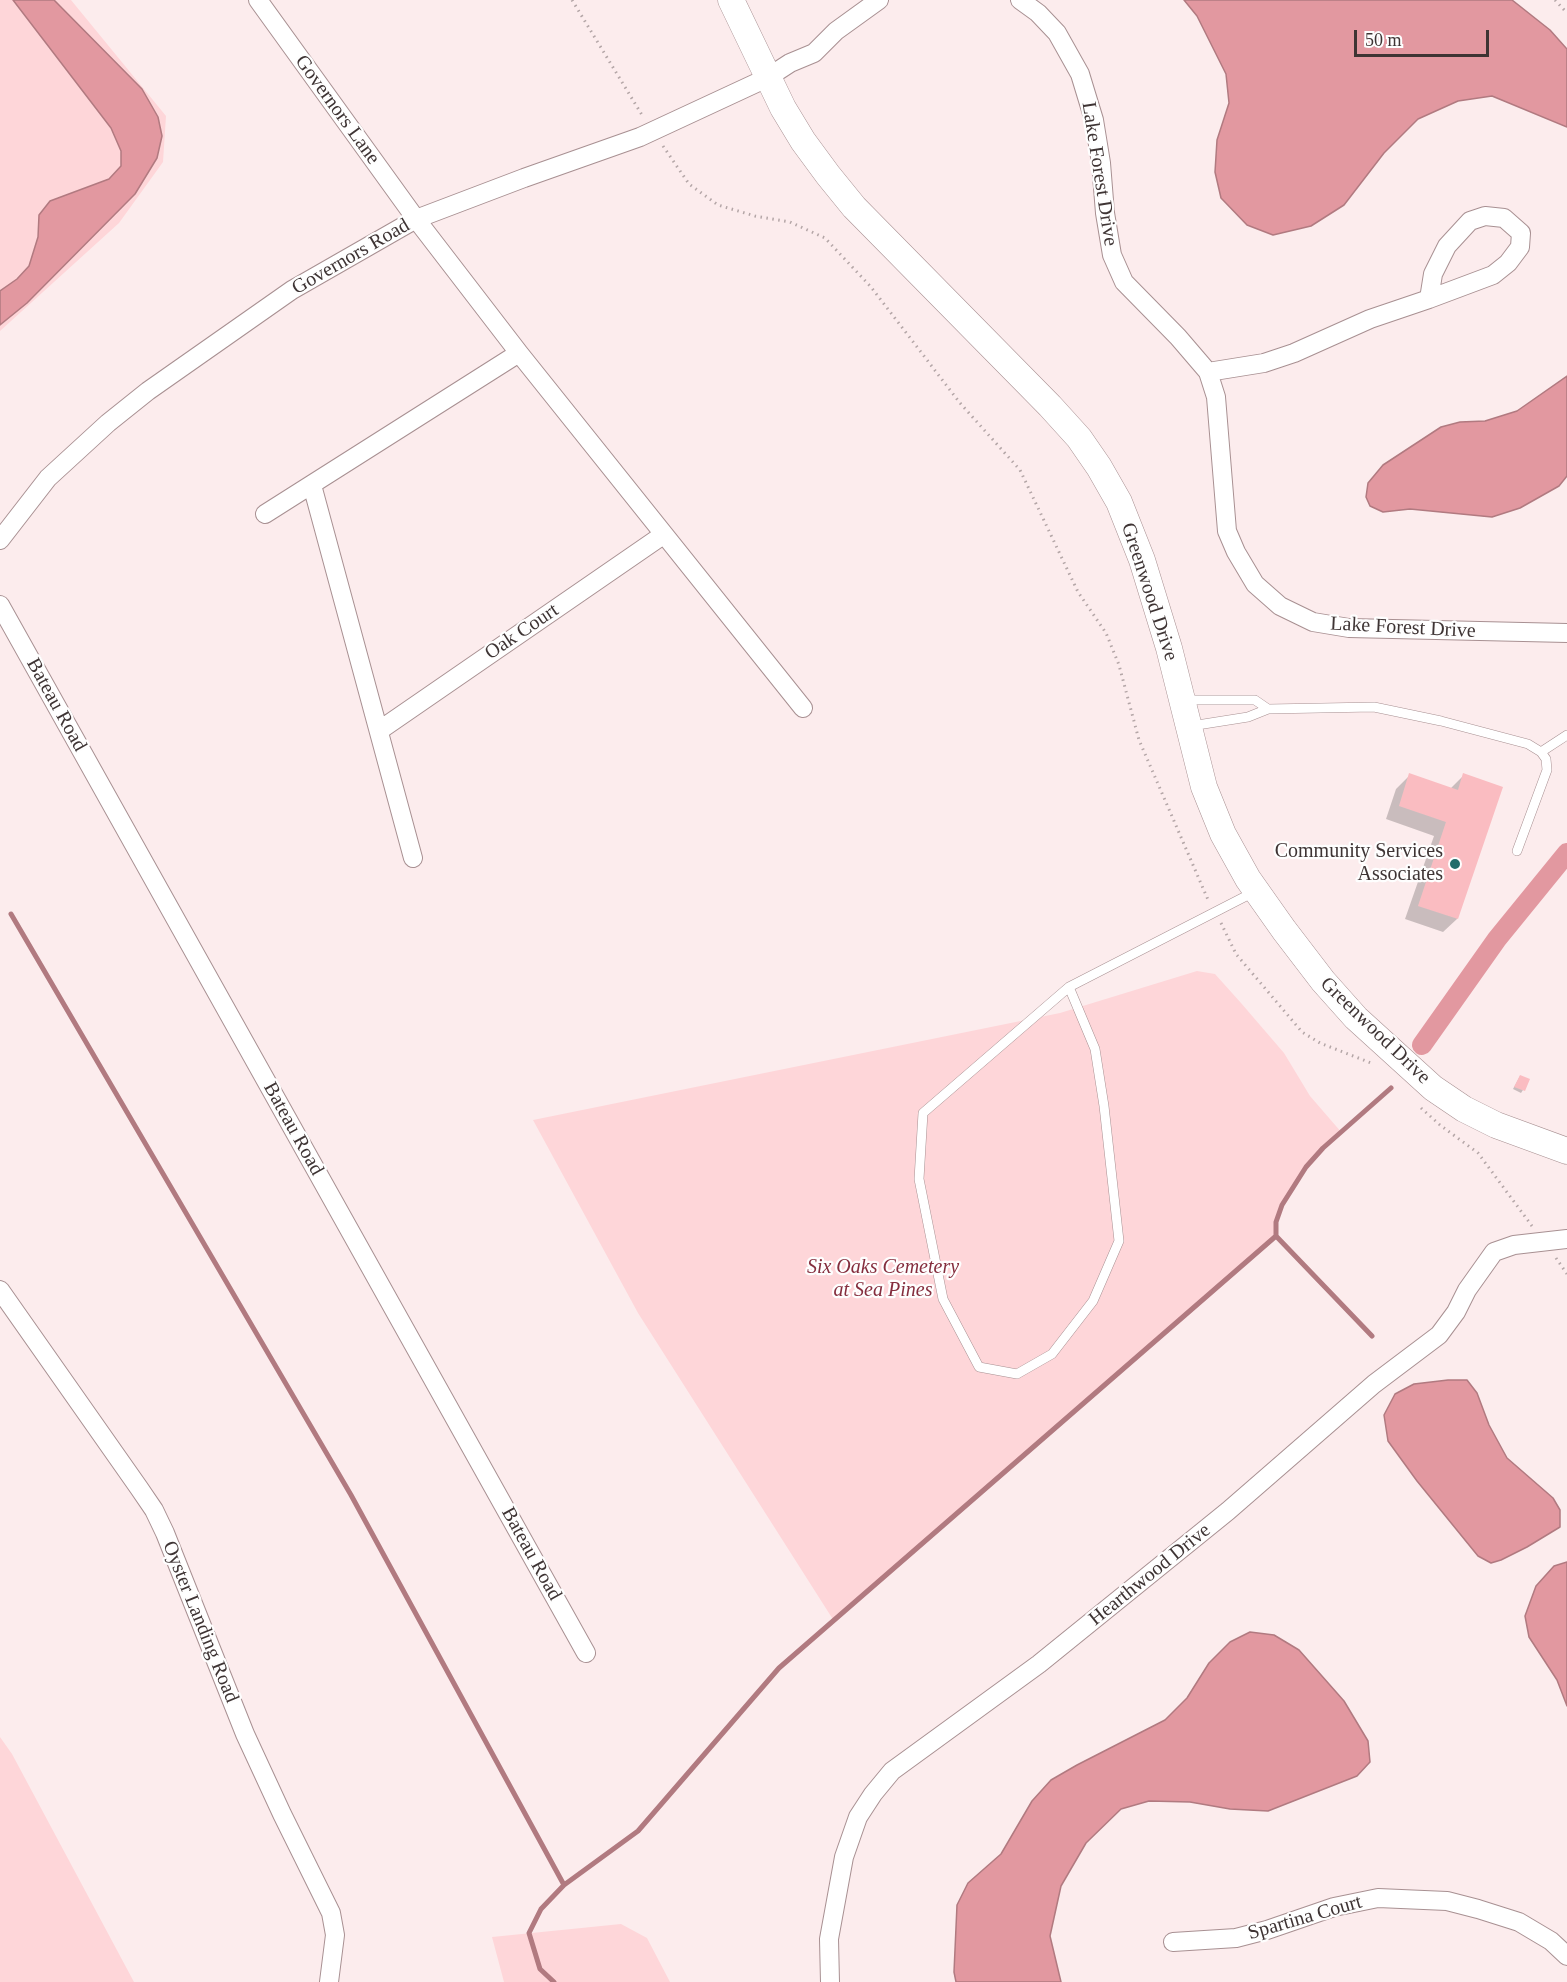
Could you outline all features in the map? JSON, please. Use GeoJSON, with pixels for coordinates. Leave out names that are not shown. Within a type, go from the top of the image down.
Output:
{"type":"FeatureCollection","features":[{"type":"Feature","properties":{"kind":"street","name":"Governors Lane"},"geometry":{"type":"LineString","coordinates":[[258,0],[416,219]]}},
{"type":"Feature","properties":{"kind":"street","name":"Greenwood Drive"},"geometry":{"type":"LineString","coordinates":[[731,0],[767,78],[802,141],[854,207],[1079,438],[1119,502],[1142,560],[1169,648],[1204,787],[1223,834],[1256,890],[1323,981],[1356,1018],[1433,1088],[1464,1109],[1496,1125],[1567,1151]]}},
{"type":"Feature","properties":{"kind":"street","name":"Lake Forest Drive"},"geometry":{"type":"LineString","coordinates":[[1020,0],[1038,13],[1057,33],[1080,74],[1094,120],[1112,255],[1124,282],[1208,372],[1216,397],[1227,531],[1236,552],[1256,584],[1280,606],[1313,622],[1348,628],[1567,633]]}},
{"type":"Feature","properties":{"kind":"street"},"geometry":{"type":"LineString","coordinates":[[767,78],[790,63],[814,53],[869,2]]}},
{"type":"Feature","properties":{"kind":"street","name":"Governors Road"},"geometry":{"type":"LineString","coordinates":[[0,540],[48,478],[108,423],[148,391],[292,290],[416,219],[652,131],[767,78]]}},
{"type":"Feature","properties":{"kind":"street"},"geometry":{"type":"LineString","coordinates":[[1208,372],[1264,363],[1294,353],[1370,319],[1429,299],[1492,275],[1508,263],[1520,247],[1521,233],[1504,218],[1485,216],[1470,221],[1447,246],[1433,274],[1429,299]]}},
{"type":"Feature","properties":{"kind":"street"},"geometry":{"type":"LineString","coordinates":[[416,219],[663,535],[803,708]]}},
{"type":"Feature","properties":{"kind":"street"},"geometry":{"type":"LineString","coordinates":[[265,514],[519,352]]}},
{"type":"Feature","properties":{"kind":"street"},"geometry":{"type":"LineString","coordinates":[[312,485],[413,858]]}},
{"type":"Feature","properties":{"kind":"street","name":"Oak Court"},"geometry":{"type":"LineString","coordinates":[[380,730],[663,535]]}},
{"type":"Feature","properties":{"kind":"street","name":"Bateau Road"},"geometry":{"type":"LineString","coordinates":[[0,606],[586,1653]]}},
{"type":"Feature","properties":{"kind":"street","name":"Hearthwood Drive"},"geometry":{"type":"LineString","coordinates":[[830,1982],[829,1939],[844,1857],[858,1817],[892,1771],[1039,1664],[1228,1511],[1374,1384],[1439,1335],[1494,1252],[1514,1245],[1567,1239]]}},
{"type":"Feature","properties":{"kind":"street","name":"Oyster Landing Road"},"geometry":{"type":"LineString","coordinates":[[0,1290],[7,1312],[140,1488],[165,1533],[245,1734],[330,1912],[335,1935],[329,1982]]}},
{"type":"Feature","properties":{"kind":"street","name":"Spartina Court"},"geometry":{"type":"LineString","coordinates":[[1173,1942],[1236,1938],[1334,1907],[1378,1898],[1447,1901],[1478,1909],[1518,1922],[1551,1941],[1567,1956]]}},
{"type":"Feature","properties":{"kind":"lane"},"geometry":{"type":"LineString","coordinates":[[1181,700],[1255,700],[1268,709]]}},
{"type":"Feature","properties":{"kind":"lane"},"geometry":{"type":"LineString","coordinates":[[1188,726],[1248,717],[1268,709],[1374,707],[1441,721],[1528,744],[1541,752],[1546,759],[1547,770],[1518,851]]}},
{"type":"Feature","properties":{"kind":"lane"},"geometry":{"type":"LineString","coordinates":[[1541,752],[1567,735]]}},
{"type":"Feature","properties":{"kind":"lane"},"geometry":{"type":"LineString","coordinates":[[1069,987],[1095,1049],[1104,1106],[1119,1241],[1094,1301],[1052,1354],[1017,1374],[979,1367],[943,1299],[918,1179],[923,1113],[1069,987],[1256,890]]}},
{"type":"Feature","properties":{"kind":"path"},"geometry":{"type":"LineString","coordinates":[[572,0],[652,131],[689,184],[718,205],[755,216],[790,222],[825,238],[871,287],[960,403],[1020,470],[1078,592],[1106,633],[1119,664],[1139,740],[1215,913],[1236,954],[1302,1032],[1320,1043],[1373,1064]]}},
{"type":"Feature","properties":{"kind":"path"},"geometry":{"type":"LineString","coordinates":[[1555,0],[1567,14]]}},
{"type":"Feature","properties":{"kind":"path"},"geometry":{"type":"LineString","coordinates":[[1415,1102],[1440,1125],[1478,1153],[1567,1274]]}},
{"type":"Feature","properties":{"kind":"green space"},"geometry":{"type":"Polygon","coordinates":[[[0,0],[71,0],[166,116],[163,162],[119,223],[0,331],[0,0]]]}},
{"type":"Feature","properties":{"kind":"green space","name":"Six Oaks Cemetery at Sea Pines"},"geometry":{"type":"Polygon","coordinates":[[[1197,971],[1215,974],[1241,1003],[1284,1053],[1310,1096],[1342,1133],[1323,1148],[1306,1167],[1282,1205],[1276,1222],[1276,1236],[834,1621],[638,1313],[533,1120],[1060,1013],[1197,971]]]}},
{"type":"Feature","properties":{"kind":"green space"},"geometry":{"type":"Polygon","coordinates":[[[0,1737],[12,1754],[134,1982],[0,1982],[0,1737]]]}},
{"type":"Feature","properties":{"kind":"green space"},"geometry":{"type":"Polygon","coordinates":[[[621,1924],[647,1938],[670,1982],[504,1982],[492,1937],[621,1924]]]}},
{"type":"Feature","properties":{"kind":"shaded area"},"geometry":{"type":"Polygon","coordinates":[[[13,0],[54,0],[142,89],[158,117],[162,136],[157,158],[135,194],[27,303],[0,325],[0,291],[17,279],[29,266],[38,237],[39,215],[50,201],[109,179],[121,166],[121,151],[111,128],[13,0]]]}},
{"type":"Feature","properties":{"kind":"shaded area"},"geometry":{"type":"Polygon","coordinates":[[[1184,0],[1512,0],[1550,30],[1567,49],[1567,127],[1492,96],[1458,101],[1418,119],[1384,153],[1344,205],[1311,226],[1273,235],[1247,225],[1221,198],[1215,172],[1217,140],[1229,103],[1226,74],[1197,16],[1184,0]]]}},
{"type":"Feature","properties":{"kind":"shaded area"},"geometry":{"type":"Polygon","coordinates":[[[1567,376],[1567,476],[1559,486],[1520,508],[1492,517],[1410,509],[1383,512],[1370,506],[1366,497],[1368,483],[1383,465],[1441,427],[1460,422],[1485,421],[1517,411],[1567,376]]]}},
{"type":"Feature","properties":{"kind":"shaded area"},"geometry":{"type":"Polygon","coordinates":[[[1467,1380],[1477,1393],[1489,1425],[1507,1458],[1553,1498],[1560,1510],[1560,1527],[1527,1547],[1491,1563],[1478,1556],[1417,1481],[1388,1441],[1384,1415],[1395,1394],[1414,1384],[1467,1380]]]}},
{"type":"Feature","properties":{"kind":"shaded area"},"geometry":{"type":"Polygon","coordinates":[[[1567,1562],[1567,1706],[1557,1680],[1529,1637],[1525,1616],[1536,1586],[1554,1566],[1567,1562]]]}},
{"type":"Feature","properties":{"kind":"shaded area"},"geometry":{"type":"Polygon","coordinates":[[[1250,1632],[1274,1635],[1299,1650],[1344,1701],[1368,1741],[1370,1762],[1357,1776],[1268,1811],[1230,1809],[1190,1802],[1149,1801],[1121,1809],[1086,1843],[1061,1886],[1050,1936],[1061,1982],[956,1982],[954,1972],[957,1905],[968,1883],[1001,1854],[1032,1801],[1051,1780],[1165,1720],[1187,1698],[1209,1663],[1230,1642],[1250,1632]]]}},
{"type":"Feature","properties":{"kind":"building","name":"Community Services Associates"},"geometry":{"type":"Polygon","coordinates":[[[1409,773],[1458,790],[1463,773],[1503,787],[1458,919],[1418,906],[1446,822],[1399,806],[1409,773]]]}},
{"type":"Feature","properties":{"kind":"building"},"geometry":{"type":"Polygon","coordinates":[[[1520,1075],[1530,1079],[1525,1091],[1514,1087],[1520,1075]]]}},
{"type":"Feature","properties":{"kind":"waterway"},"geometry":{"type":"LineString","coordinates":[[1422,1045],[1497,939],[1567,853]]}},
{"type":"Feature","properties":{"kind":"waterway"},"geometry":{"type":"LineString","coordinates":[[11,914],[351,1495],[564,1885]]}},
{"type":"Feature","properties":{"kind":"waterway"},"geometry":{"type":"LineString","coordinates":[[554,1982],[540,1969],[529,1933],[541,1909],[564,1885],[638,1831],[779,1668],[1276,1236],[1276,1222],[1282,1205],[1306,1167],[1323,1148],[1391,1088]]}},
{"type":"Feature","properties":{"kind":"waterway"},"geometry":{"type":"LineString","coordinates":[[1276,1236],[1372,1336]]}},
{"type":"Feature","properties":{"kind":"place","name":"Community Services Associates"},"geometry":{"type":"Point","coordinates":[1455,864]}}]}
